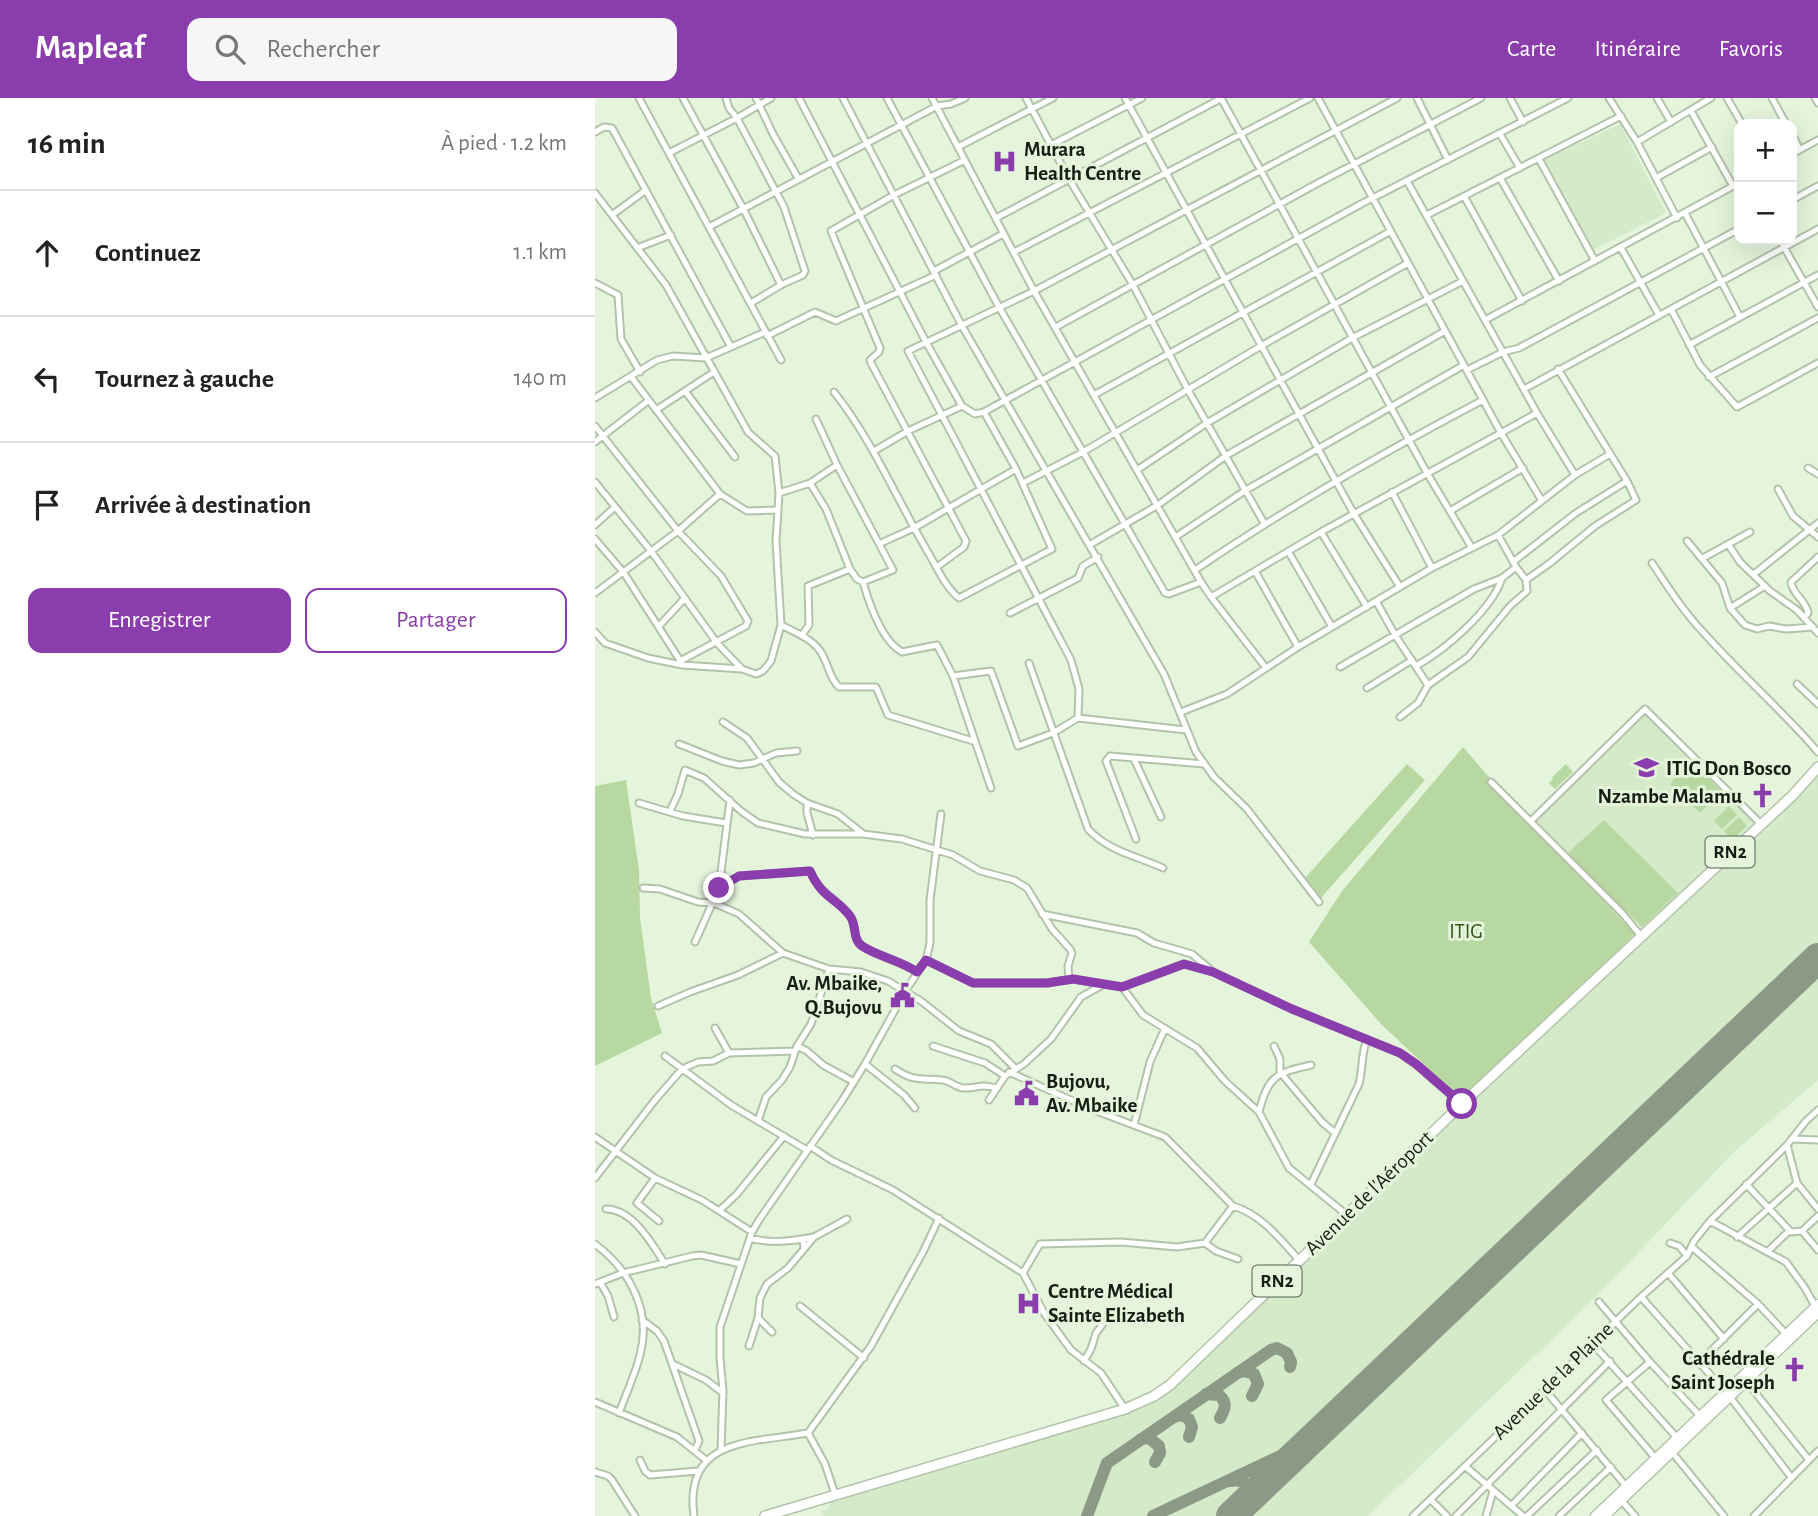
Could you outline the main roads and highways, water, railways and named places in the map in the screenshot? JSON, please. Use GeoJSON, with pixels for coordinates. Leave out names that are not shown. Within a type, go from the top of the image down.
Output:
{"type":"FeatureCollection","features":[{"type":"Feature","properties":{"kind":"highway","name":"Avenue de l'Aéroport"},"geometry":{"type":"LineString","coordinates":[[765,1516],[1125,1409],[1154,1396],[1170,1385],[1462,1104],[1794,794],[1818,767]]}},
{"type":"Feature","properties":{"kind":"main road"},"geometry":{"type":"LineString","coordinates":[[1595,1516],[1658,1461],[1817,1308]]}},
{"type":"Feature","properties":{"kind":"main road"},"geometry":{"type":"LineString","coordinates":[[1605,1516],[1618,1498]]}},
{"type":"Feature","properties":{"kind":"place","name":"Murara Health Centre"},"geometry":{"type":"Point","coordinates":[1004,161]}},
{"type":"Feature","properties":{"kind":"place","name":"ITIG Don Bosco"},"geometry":{"type":"Point","coordinates":[1646,768]}},
{"type":"Feature","properties":{"kind":"place","name":"Nzambe Malamu"},"geometry":{"type":"Point","coordinates":[1762,796]}},
{"type":"Feature","properties":{"kind":"place","name":"Av. Mbaike, Q.Bujovu"},"geometry":{"type":"Point","coordinates":[902,995]}},
{"type":"Feature","properties":{"kind":"place","name":"Bujovu, Av. Mbaike"},"geometry":{"type":"Point","coordinates":[1026,1093]}},
{"type":"Feature","properties":{"kind":"place","name":"Centre Médical Sainte Elizabeth"},"geometry":{"type":"Point","coordinates":[1028,1303]}},
{"type":"Feature","properties":{"kind":"place","name":"Cathédrale Saint Joseph"},"geometry":{"type":"Point","coordinates":[1795,1370]}},
{"type":"Feature","properties":{"kind":"park label","name":"ITIG"},"geometry":{"type":"Point","coordinates":[1466,931]}}]}
